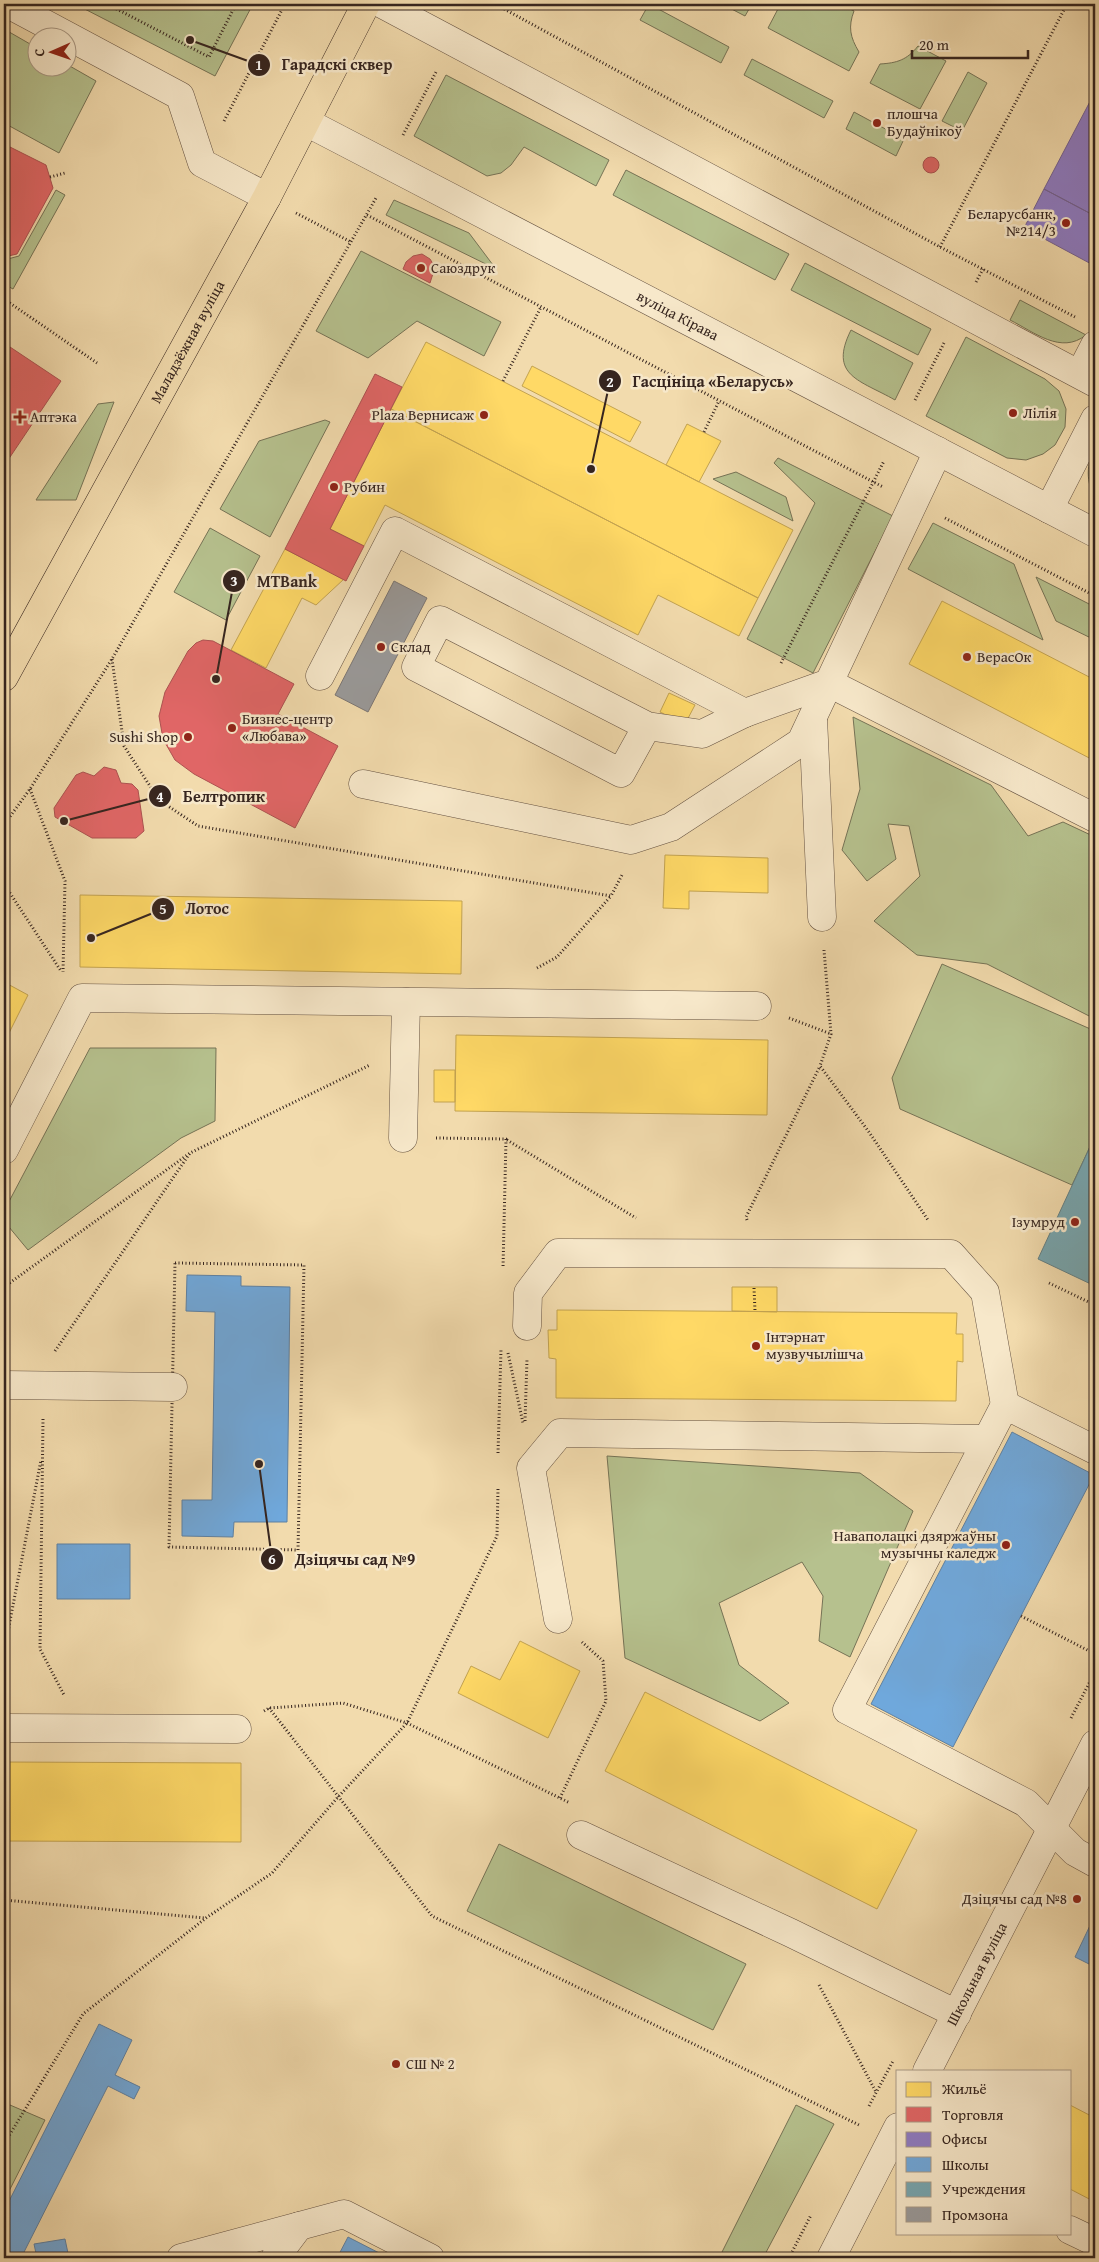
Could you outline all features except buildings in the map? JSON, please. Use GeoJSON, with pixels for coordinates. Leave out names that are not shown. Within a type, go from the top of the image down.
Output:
{"type":"FeatureCollection","features":[{"type":"Feature","properties":{"kind":"main road","name":"Маладзёжная вуліца"},"geometry":{"type":"LineString","coordinates":[[4,677],[267,197],[366,4]]}},
{"type":"Feature","properties":{"kind":"street"},"geometry":{"type":"LineString","coordinates":[[8,4],[180,96],[202,163],[267,197]]}},
{"type":"Feature","properties":{"kind":"street"},"geometry":{"type":"LineString","coordinates":[[382,4],[1088,379],[1095,345]]}},
{"type":"Feature","properties":{"kind":"street","name":"вуліца Кірава"},"geometry":{"type":"LineString","coordinates":[[306,122],[1095,533]]}},
{"type":"Feature","properties":{"kind":"street"},"geometry":{"type":"LineString","coordinates":[[1049,509],[1095,419]]}},
{"type":"Feature","properties":{"kind":"street"},"geometry":{"type":"LineString","coordinates":[[363,784],[631,840],[671,827],[801,742],[916,503],[938,451]]}},
{"type":"Feature","properties":{"kind":"street"},"geometry":{"type":"LineString","coordinates":[[320,676],[395,531],[745,713]]}},
{"type":"Feature","properties":{"kind":"street"},"geometry":{"type":"LineString","coordinates":[[647,726],[621,773],[416,667],[440,620],[647,726],[702,734],[745,713],[829,683],[1095,818]]}},
{"type":"Feature","properties":{"kind":"street"},"geometry":{"type":"LineString","coordinates":[[813,717],[822,917]]}},
{"type":"Feature","properties":{"kind":"street"},"geometry":{"type":"LineString","coordinates":[[4,1150],[82,998],[757,1006]]}},
{"type":"Feature","properties":{"kind":"street"},"geometry":{"type":"LineString","coordinates":[[402,1138],[406,1002]]}},
{"type":"Feature","properties":{"kind":"street"},"geometry":{"type":"LineString","coordinates":[[527,1326],[528,1293],[558,1252],[951,1254],[985,1292],[1005,1405],[847,1710],[1026,1804],[1075,1852],[1095,1863]]}},
{"type":"Feature","properties":{"kind":"street"},"geometry":{"type":"LineString","coordinates":[[4,1385],[173,1387]]}},
{"type":"Feature","properties":{"kind":"street"},"geometry":{"type":"LineString","coordinates":[[1005,1405],[1095,1450]]}},
{"type":"Feature","properties":{"kind":"street"},"geometry":{"type":"LineString","coordinates":[[558,1619],[531,1468],[560,1433],[987,1439]]}},
{"type":"Feature","properties":{"kind":"street"},"geometry":{"type":"LineString","coordinates":[[4,1728],[237,1729]]}},
{"type":"Feature","properties":{"kind":"street","name":"Школьная вуліца"},"geometry":{"type":"LineString","coordinates":[[928,2070],[1095,1744]]}},
{"type":"Feature","properties":{"kind":"street"},"geometry":{"type":"LineString","coordinates":[[581,1835],[791,1933],[957,2014]]}},
{"type":"Feature","properties":{"kind":"street"},"geometry":{"type":"LineString","coordinates":[[831,2258],[896,2136]]}},
{"type":"Feature","properties":{"kind":"street"},"geometry":{"type":"LineString","coordinates":[[181,2258],[344,2214],[430,2258]]}},
{"type":"Feature","properties":{"kind":"street"},"geometry":{"type":"LineString","coordinates":[[275,2258],[299,2226]]}},
{"type":"Feature","properties":{"kind":"street"},"geometry":{"type":"LineString","coordinates":[[1072,2231],[1095,2242]]}},
{"type":"Feature","properties":{"kind":"path"},"geometry":{"type":"LineString","coordinates":[[107,4],[209,56],[236,4]]}},
{"type":"Feature","properties":{"kind":"path"},"geometry":{"type":"LineString","coordinates":[[202,163],[285,4]]}},
{"type":"Feature","properties":{"kind":"path"},"geometry":{"type":"LineString","coordinates":[[495,4],[940,247],[1083,321]]}},
{"type":"Feature","properties":{"kind":"path"},"geometry":{"type":"LineString","coordinates":[[940,247],[1067,4]]}},
{"type":"Feature","properties":{"kind":"path"},"geometry":{"type":"LineString","coordinates":[[4,825],[30,789],[112,659],[351,242],[378,193],[387,164],[452,41]]}},
{"type":"Feature","properties":{"kind":"path"},"geometry":{"type":"LineString","coordinates":[[50,177],[65,173]]}},
{"type":"Feature","properties":{"kind":"path"},"geometry":{"type":"LineString","coordinates":[[267,197],[351,242]]}},
{"type":"Feature","properties":{"kind":"path"},"geometry":{"type":"LineString","coordinates":[[366,215],[873,482],[1095,596]]}},
{"type":"Feature","properties":{"kind":"path"},"geometry":{"type":"LineString","coordinates":[[778,666],[982,269]]}},
{"type":"Feature","properties":{"kind":"path"},"geometry":{"type":"LineString","coordinates":[[4,299],[98,363]]}},
{"type":"Feature","properties":{"kind":"path"},"geometry":{"type":"LineString","coordinates":[[504,381],[541,308]]}},
{"type":"Feature","properties":{"kind":"path"},"geometry":{"type":"LineString","coordinates":[[704,432],[720,401]]}},
{"type":"Feature","properties":{"kind":"path"},"geometry":{"type":"LineString","coordinates":[[112,659],[124,746],[159,800],[198,826],[611,896]]}},
{"type":"Feature","properties":{"kind":"path"},"geometry":{"type":"LineString","coordinates":[[30,789],[65,881],[62,973]]}},
{"type":"Feature","properties":{"kind":"path"},"geometry":{"type":"LineString","coordinates":[[533,971],[557,957],[611,896],[642,838]]}},
{"type":"Feature","properties":{"kind":"path"},"geometry":{"type":"LineString","coordinates":[[4,884],[62,973],[82,998]]}},
{"type":"Feature","properties":{"kind":"path"},"geometry":{"type":"LineString","coordinates":[[746,1217],[820,1066],[831,1034],[822,917]]}},
{"type":"Feature","properties":{"kind":"path"},"geometry":{"type":"LineString","coordinates":[[757,1006],[831,1034]]}},
{"type":"Feature","properties":{"kind":"path"},"geometry":{"type":"LineString","coordinates":[[4,1286],[190,1153],[405,1048]]}},
{"type":"Feature","properties":{"kind":"path"},"geometry":{"type":"LineString","coordinates":[[820,1066],[868,1132],[951,1254]]}},
{"type":"Feature","properties":{"kind":"path"},"geometry":{"type":"LineString","coordinates":[[402,1138],[506,1139],[637,1218]]}},
{"type":"Feature","properties":{"kind":"path"},"geometry":{"type":"LineString","coordinates":[[503,1274],[506,1139]]}},
{"type":"Feature","properties":{"kind":"path"},"geometry":{"type":"LineString","coordinates":[[82,1729],[40,1649],[43,1385],[47,1362],[190,1153]]}},
{"type":"Feature","properties":{"kind":"path"},"geometry":{"type":"LineString","coordinates":[[175,1263],[304,1265],[298,1550],[169,1547],[173,1387],[175,1263]]}},
{"type":"Feature","properties":{"kind":"path"},"geometry":{"type":"LineString","coordinates":[[1049,1283],[1095,1305]]}},
{"type":"Feature","properties":{"kind":"path"},"geometry":{"type":"LineString","coordinates":[[754,1285],[754,1311]]}},
{"type":"Feature","properties":{"kind":"path"},"geometry":{"type":"LineString","coordinates":[[525,1433],[527,1326]]}},
{"type":"Feature","properties":{"kind":"path"},"geometry":{"type":"LineString","coordinates":[[498,1458],[501,1342]]}},
{"type":"Feature","properties":{"kind":"path"},"geometry":{"type":"LineString","coordinates":[[507,1350],[531,1468]]}},
{"type":"Feature","properties":{"kind":"path"},"geometry":{"type":"LineString","coordinates":[[4,1652],[42,1452]]}},
{"type":"Feature","properties":{"kind":"path"},"geometry":{"type":"LineString","coordinates":[[4,2144],[83,2014],[206,1918],[272,1873],[338,1797],[407,1724],[497,1536],[498,1488]]}},
{"type":"Feature","properties":{"kind":"path"},"geometry":{"type":"LineString","coordinates":[[1021,1616],[1095,1654]]}},
{"type":"Feature","properties":{"kind":"path"},"geometry":{"type":"LineString","coordinates":[[558,1619],[602,1661],[606,1702],[560,1798]]}},
{"type":"Feature","properties":{"kind":"path"},"geometry":{"type":"LineString","coordinates":[[269,1708],[432,1916],[859,2125]]}},
{"type":"Feature","properties":{"kind":"path"},"geometry":{"type":"LineString","coordinates":[[4,1900],[206,1918]]}},
{"type":"Feature","properties":{"kind":"path"},"geometry":{"type":"LineString","coordinates":[[818,1983],[876,2092]]}},
{"type":"Feature","properties":{"kind":"green space"},"geometry":{"type":"Polygon","coordinates":[[[75,4],[253,4],[215,76],[75,4]]]}},
{"type":"Feature","properties":{"kind":"green space"},"geometry":{"type":"Polygon","coordinates":[[[649,4],[729,47],[721,63],[640,20],[649,4]]]}},
{"type":"Feature","properties":{"kind":"green space"},"geometry":{"type":"Polygon","coordinates":[[[722,4],[752,4],[745,16],[722,4]]]}},
{"type":"Feature","properties":{"kind":"green space"},"geometry":{"type":"Polygon","coordinates":[[[798,4],[840,4],[854,11],[851,32],[859,52],[849,71],[768,28],[779,7],[798,4]]]}},
{"type":"Feature","properties":{"kind":"green space"},"geometry":{"type":"Polygon","coordinates":[[[4,29],[28,43],[28,78],[78,78],[78,71],[96,81],[59,153],[4,123],[4,29]]]}},
{"type":"Feature","properties":{"kind":"green space"},"geometry":{"type":"Polygon","coordinates":[[[918,46],[946,61],[920,109],[870,83],[880,64],[901,60],[910,55],[918,46]]]}},
{"type":"Feature","properties":{"kind":"green space"},"geometry":{"type":"Polygon","coordinates":[[[752,59],[833,101],[824,118],[744,75],[752,59]]]}},
{"type":"Feature","properties":{"kind":"green space"},"geometry":{"type":"Polygon","coordinates":[[[968,72],[987,83],[962,131],[942,121],[968,72]]]}},
{"type":"Feature","properties":{"kind":"green space"},"geometry":{"type":"Polygon","coordinates":[[[446,75],[609,160],[596,186],[524,147],[511,165],[501,173],[487,176],[414,136],[446,75]]]}},
{"type":"Feature","properties":{"kind":"green space"},"geometry":{"type":"Polygon","coordinates":[[[854,112],[904,139],[896,156],[846,129],[854,112]]]}},
{"type":"Feature","properties":{"kind":"green space"},"geometry":{"type":"Polygon","coordinates":[[[626,170],[789,254],[775,280],[613,195],[626,170]]]}},
{"type":"Feature","properties":{"kind":"green space"},"geometry":{"type":"Polygon","coordinates":[[[56,190],[65,195],[13,289],[4,284],[4,260],[19,256],[56,190]]]}},
{"type":"Feature","properties":{"kind":"green space"},"geometry":{"type":"Polygon","coordinates":[[[394,200],[469,233],[496,269],[386,215],[394,200]]]}},
{"type":"Feature","properties":{"kind":"green space"},"geometry":{"type":"Polygon","coordinates":[[[361,251],[501,322],[484,356],[417,321],[368,358],[316,331],[361,251]]]}},
{"type":"Feature","properties":{"kind":"green space"},"geometry":{"type":"Polygon","coordinates":[[[805,263],[931,329],[918,355],[791,290],[805,263]]]}},
{"type":"Feature","properties":{"kind":"green space"},"geometry":{"type":"Polygon","coordinates":[[[1020,300],[1086,335],[1077,341],[1067,343],[1048,340],[1038,335],[1010,320],[1020,300]]]}},
{"type":"Feature","properties":{"kind":"green space"},"geometry":{"type":"Polygon","coordinates":[[[851,330],[913,363],[895,400],[851,375],[843,358],[845,345],[851,330]]]}},
{"type":"Feature","properties":{"kind":"green space"},"geometry":{"type":"Polygon","coordinates":[[[966,337],[1045,379],[1059,391],[1066,409],[1065,427],[1055,445],[1043,454],[1026,460],[1007,458],[926,416],[966,337]]]}},
{"type":"Feature","properties":{"kind":"green space"},"geometry":{"type":"Polygon","coordinates":[[[114,402],[76,500],[36,500],[98,404],[114,402]]]}},
{"type":"Feature","properties":{"kind":"green space"},"geometry":{"type":"Polygon","coordinates":[[[325,420],[330,422],[270,537],[220,509],[259,441],[325,420]]]}},
{"type":"Feature","properties":{"kind":"green space"},"geometry":{"type":"Polygon","coordinates":[[[1095,448],[1095,498],[1090,486],[1088,473],[1090,460],[1095,448]]]}},
{"type":"Feature","properties":{"kind":"green space"},"geometry":{"type":"Polygon","coordinates":[[[778,458],[893,516],[813,673],[747,639],[815,503],[774,463],[778,458]]]}},
{"type":"Feature","properties":{"kind":"green space"},"geometry":{"type":"Polygon","coordinates":[[[736,472],[786,497],[793,521],[713,479],[736,472]]]}},
{"type":"Feature","properties":{"kind":"green space"},"geometry":{"type":"Polygon","coordinates":[[[933,523],[1014,564],[1043,640],[908,569],[933,523]]]}},
{"type":"Feature","properties":{"kind":"green space"},"geometry":{"type":"Polygon","coordinates":[[[210,528],[260,556],[226,620],[174,592],[210,528]]]}},
{"type":"Feature","properties":{"kind":"green space"},"geometry":{"type":"Polygon","coordinates":[[[1036,577],[1095,607],[1095,640],[1056,621],[1036,577]]]}},
{"type":"Feature","properties":{"kind":"green space"},"geometry":{"type":"Polygon","coordinates":[[[853,717],[991,785],[1028,836],[1063,822],[1095,837],[1095,1019],[987,964],[917,955],[874,921],[920,876],[909,826],[888,824],[896,859],[867,881],[842,850],[860,789],[853,717]]]}},
{"type":"Feature","properties":{"kind":"green space"},"geometry":{"type":"Polygon","coordinates":[[[942,964],[1095,1031],[1095,1136],[1072,1185],[900,1109],[892,1078],[942,964]]]}},
{"type":"Feature","properties":{"kind":"green space"},"geometry":{"type":"Polygon","coordinates":[[[90,1048],[216,1048],[215,1121],[181,1138],[28,1250],[4,1221],[4,1211],[90,1048]]]}},
{"type":"Feature","properties":{"kind":"green space"},"geometry":{"type":"Polygon","coordinates":[[[607,1456],[860,1473],[913,1511],[850,1657],[819,1641],[823,1596],[802,1562],[719,1603],[739,1665],[789,1703],[760,1721],[625,1658],[607,1456]]]}},
{"type":"Feature","properties":{"kind":"green space"},"geometry":{"type":"Polygon","coordinates":[[[499,1844],[746,1964],[713,2030],[467,1911],[499,1844]]]}},
{"type":"Feature","properties":{"kind":"green space"},"geometry":{"type":"Polygon","coordinates":[[[10,2105],[45,2120],[4,2201],[4,2106],[10,2105]]]}},
{"type":"Feature","properties":{"kind":"green space"},"geometry":{"type":"Polygon","coordinates":[[[796,2105],[834,2124],[763,2258],[719,2258],[796,2105]]]}},
{"type":"Feature","properties":{"kind":"place","name":"Гарадскі сквер"},"geometry":{"type":"Point","coordinates":[190,40]}},
{"type":"Feature","properties":{"kind":"place","name":"плошча Будаўнікоў"},"geometry":{"type":"Point","coordinates":[877,123]}},
{"type":"Feature","properties":{"kind":"place","name":"Беларусбанк, №214/3"},"geometry":{"type":"Point","coordinates":[1066,223]}},
{"type":"Feature","properties":{"kind":"place","name":"Саюздрук"},"geometry":{"type":"Point","coordinates":[421,268]}},
{"type":"Feature","properties":{"kind":"place","name":"Лілія"},"geometry":{"type":"Point","coordinates":[1013,413]}},
{"type":"Feature","properties":{"kind":"place","name":"Plaza Вернисаж"},"geometry":{"type":"Point","coordinates":[484,415]}},
{"type":"Feature","properties":{"kind":"place","name":"Аптэка"},"geometry":{"type":"Point","coordinates":[20,417]}},
{"type":"Feature","properties":{"kind":"place","name":"Гасцініца «Беларусь»"},"geometry":{"type":"Point","coordinates":[591,469]}},
{"type":"Feature","properties":{"kind":"place","name":"Рубин"},"geometry":{"type":"Point","coordinates":[334,487]}},
{"type":"Feature","properties":{"kind":"place","name":"Склад"},"geometry":{"type":"Point","coordinates":[381,647]}},
{"type":"Feature","properties":{"kind":"place","name":"ВерасОк"},"geometry":{"type":"Point","coordinates":[967,657]}},
{"type":"Feature","properties":{"kind":"place","name":"MTBank"},"geometry":{"type":"Point","coordinates":[216,679]}},
{"type":"Feature","properties":{"kind":"place","name":"Бизнес-центр «Любава»"},"geometry":{"type":"Point","coordinates":[232,728]}},
{"type":"Feature","properties":{"kind":"place","name":"Sushi Shop"},"geometry":{"type":"Point","coordinates":[188,737]}},
{"type":"Feature","properties":{"kind":"place","name":"Белтропик"},"geometry":{"type":"Point","coordinates":[64,821]}},
{"type":"Feature","properties":{"kind":"place","name":"Лотос"},"geometry":{"type":"Point","coordinates":[91,938]}},
{"type":"Feature","properties":{"kind":"place","name":"Ізумруд"},"geometry":{"type":"Point","coordinates":[1075,1222]}},
{"type":"Feature","properties":{"kind":"place","name":"Інтэрнат музвучылішча"},"geometry":{"type":"Point","coordinates":[756,1346]}},
{"type":"Feature","properties":{"kind":"place","name":"Дзіцячы сад №9"},"geometry":{"type":"Point","coordinates":[259,1464]}},
{"type":"Feature","properties":{"kind":"place","name":"Наваполацкі дзяржаўны музычны каледж"},"geometry":{"type":"Point","coordinates":[1006,1545]}},
{"type":"Feature","properties":{"kind":"place","name":"Дзіцячы сад №8"},"geometry":{"type":"Point","coordinates":[1077,1899]}},
{"type":"Feature","properties":{"kind":"place","name":"СШ № 2"},"geometry":{"type":"Point","coordinates":[396,2064]}}]}
